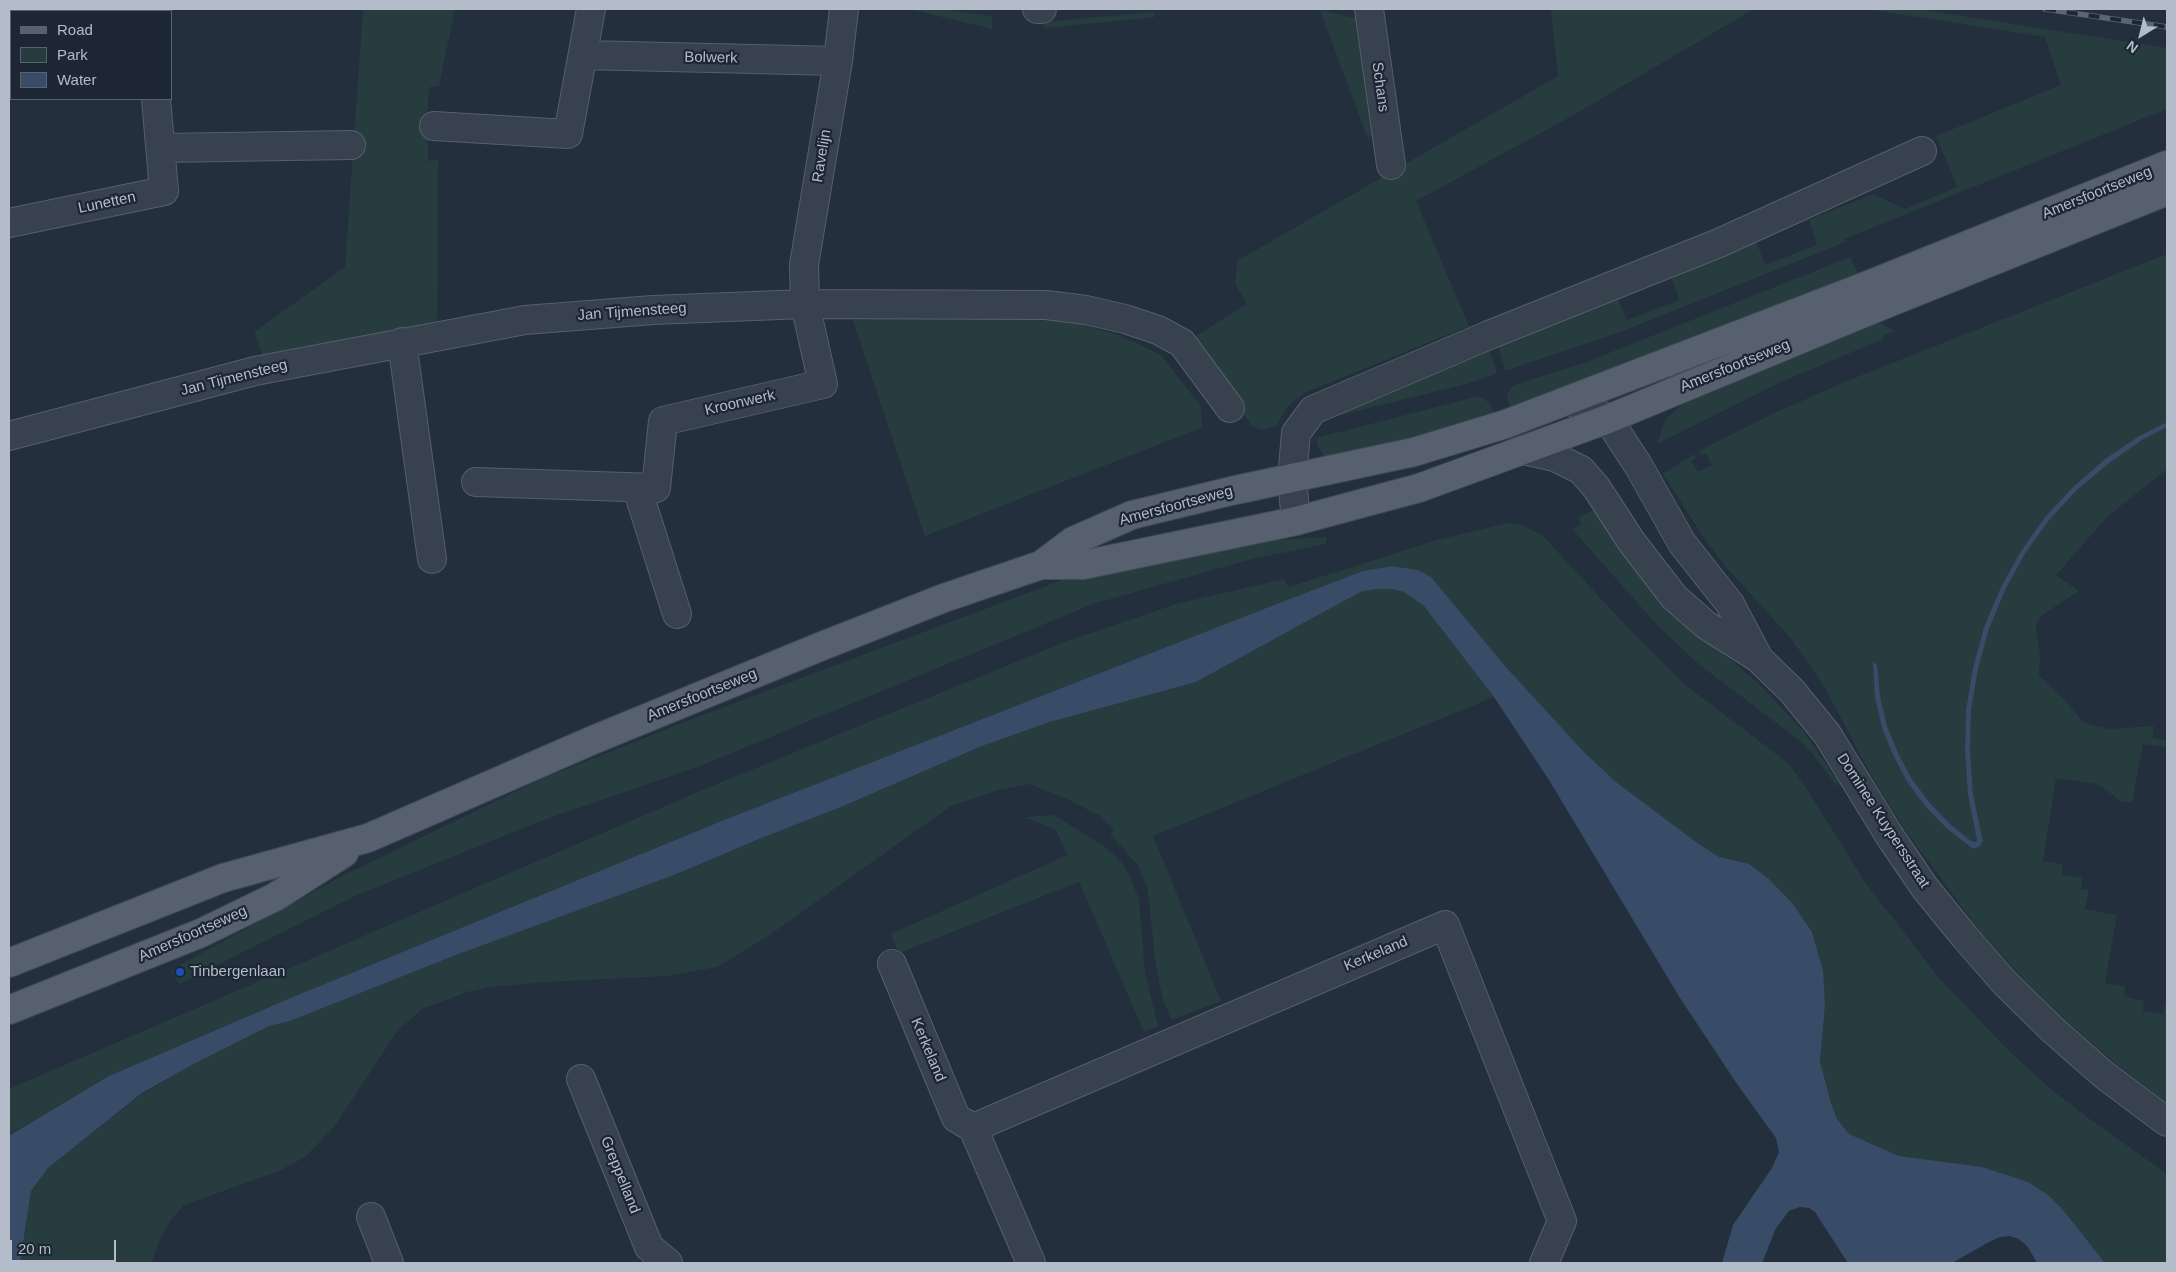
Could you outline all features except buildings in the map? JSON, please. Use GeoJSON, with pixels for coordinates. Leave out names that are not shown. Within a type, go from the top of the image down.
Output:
{"type":"FeatureCollection","features":[{"type":"Feature","properties":{"kind":"main road","name":"Amersfoortseweg"},"geometry":{"type":"LineString","coordinates":[[9,963],[223,878],[368,838],[593,740],[822,646],[944,598],[1041,565],[1073,541],[1132,515],[1231,491],[1414,452],[1506,424],[1863,287],[2167,165]]}},
{"type":"Feature","properties":{"kind":"main road","name":"Amersfoortseweg"},"geometry":{"type":"LineString","coordinates":[[1041,565],[1082,565],[1296,521],[1419,488],[1608,419],[1871,310],[2167,191]]}},
{"type":"Feature","properties":{"kind":"main road","name":"Amersfoortseweg"},"geometry":{"type":"LineString","coordinates":[[9,1010],[201,933],[275,897],[368,838]]}},
{"type":"Feature","properties":{"kind":"street"},"geometry":{"type":"LineString","coordinates":[[434,126],[568,134],[591,9]]}},
{"type":"Feature","properties":{"kind":"street","name":"Ravelijn"},"geometry":{"type":"LineString","coordinates":[[805,304],[804,265],[838,60],[844,9]]}},
{"type":"Feature","properties":{"kind":"street"},"geometry":{"type":"LineString","coordinates":[[1037,9],[1042,9]]}},
{"type":"Feature","properties":{"kind":"street","name":"Schans"},"geometry":{"type":"LineString","coordinates":[[1369,9],[1391,165]]}},
{"type":"Feature","properties":{"kind":"street","name":"Bolwerk"},"geometry":{"type":"LineString","coordinates":[[583,54],[838,60]]}},
{"type":"Feature","properties":{"kind":"street","name":"Lunetten"},"geometry":{"type":"LineString","coordinates":[[9,223],[164,191],[156,100]]}},
{"type":"Feature","properties":{"kind":"street"},"geometry":{"type":"LineString","coordinates":[[161,148],[351,145]]}},
{"type":"Feature","properties":{"kind":"street"},"geometry":{"type":"LineString","coordinates":[[1296,521],[1292,479],[1296,433],[1313,410],[1489,335],[1719,243],[1922,151]]}},
{"type":"Feature","properties":{"kind":"street","name":"Jan Tijmensteeg"},"geometry":{"type":"LineString","coordinates":[[9,436],[255,371],[525,320],[653,310],[805,304],[1046,305],[1086,310],[1124,318],[1158,330],[1182,343],[1230,408]]}},
{"type":"Feature","properties":{"kind":"street","name":"Kroonwerk"},"geometry":{"type":"LineString","coordinates":[[476,482],[656,488],[663,421],[822,384],[805,304]]}},
{"type":"Feature","properties":{"kind":"street"},"geometry":{"type":"LineString","coordinates":[[402,342],[432,559]]}},
{"type":"Feature","properties":{"kind":"street"},"geometry":{"type":"LineString","coordinates":[[1569,400],[1608,419]]}},
{"type":"Feature","properties":{"kind":"street","name":"Dominee Kuypersstraat"},"geometry":{"type":"LineString","coordinates":[[1608,419],[1638,465],[1682,543],[1730,604],[1758,658]]}},
{"type":"Feature","properties":{"kind":"street","name":"Dominee Kuypersstraat"},"geometry":{"type":"LineString","coordinates":[[1524,450],[1555,457],[1581,470],[1596,487],[1631,541],[1674,597],[1706,625],[1758,658],[1792,691],[1827,734],[1889,835],[1925,888],[2006,983],[2053,1030],[2103,1074],[2167,1122]]}},
{"type":"Feature","properties":{"kind":"street"},"geometry":{"type":"LineString","coordinates":[[636,488],[677,614]]}},
{"type":"Feature","properties":{"kind":"street","name":"Kerkeland"},"geometry":{"type":"LineString","coordinates":[[973,1128],[1445,925],[1562,1221],[1544,1263]]}},
{"type":"Feature","properties":{"kind":"street","name":"Kerkeland"},"geometry":{"type":"LineString","coordinates":[[892,964],[956,1118],[973,1128],[1031,1263]]}},
{"type":"Feature","properties":{"kind":"street","name":"Greppelland"},"geometry":{"type":"LineString","coordinates":[[581,1079],[649,1247],[668,1263]]}},
{"type":"Feature","properties":{"kind":"street"},"geometry":{"type":"LineString","coordinates":[[371,1217],[390,1263]]}},
{"type":"Feature","properties":{"kind":"green space"},"geometry":{"type":"Polygon","coordinates":[[[363,9],[455,9],[439,86],[430,87],[428,97],[428,161],[438,160],[437,325],[266,363],[254,332],[345,267],[363,9]]]}},
{"type":"Feature","properties":{"kind":"green space"},"geometry":{"type":"Polygon","coordinates":[[[909,9],[938,9],[992,16],[992,29],[909,9]]]}},
{"type":"Feature","properties":{"kind":"green space"},"geometry":{"type":"Polygon","coordinates":[[[1551,9],[1754,9],[1570,117],[1416,201],[1469,326],[1304,393],[1289,405],[1275,427],[1261,430],[1252,426],[1191,339],[1247,304],[1235,284],[1237,261],[1558,76],[1551,9]]]}},
{"type":"Feature","properties":{"kind":"green space"},"geometry":{"type":"Polygon","coordinates":[[[1867,9],[1918,9],[2167,48],[2167,109],[1844,239],[1845,242],[1620,332],[1505,371],[1498,344],[1617,297],[1627,320],[1679,300],[1671,275],[1756,241],[1765,265],[1817,245],[1809,220],[1873,194],[1905,209],[1957,187],[1936,136],[2061,85],[2045,37],[1867,9]]]}},
{"type":"Feature","properties":{"kind":"green space"},"geometry":{"type":"Polygon","coordinates":[[[1320,10],[1363,20],[1379,128],[1368,139],[1320,10]]]}},
{"type":"Feature","properties":{"kind":"green space"},"geometry":{"type":"Polygon","coordinates":[[[1154,12],[1155,17],[1044,28],[1043,22],[1154,12]]]}},
{"type":"Feature","properties":{"kind":"green space"},"geometry":{"type":"Polygon","coordinates":[[[2167,254],[2167,422],[2139,436],[2105,459],[2073,487],[2045,517],[2021,551],[2001,587],[1984,627],[1973,668],[1966,710],[1965,752],[1968,795],[1976,842],[1971,841],[1949,823],[1929,802],[1912,779],[1899,755],[1887,726],[1880,696],[1875,697],[1908,783],[1925,806],[1945,827],[1973,849],[1983,841],[1973,794],[1970,752],[1971,710],[1978,669],[1989,629],[2005,590],[2025,554],[2049,520],[2077,490],[2108,464],[2142,440],[2167,427],[2167,469],[2108,516],[2056,575],[2079,591],[2042,615],[2037,623],[2036,631],[2040,655],[2039,676],[2064,699],[2081,720],[2090,725],[2110,729],[2154,726],[2152,738],[2167,741],[2167,748],[2143,744],[2132,803],[2122,802],[2098,784],[2056,778],[2043,861],[2063,864],[2062,875],[2082,878],[2081,889],[2089,890],[2085,909],[2117,915],[2105,983],[2125,986],[2124,996],[2144,1001],[2143,1011],[2163,1015],[2165,1004],[2167,1005],[2167,1103],[2114,1062],[2064,1019],[2017,972],[1976,926],[1903,827],[1871,775],[1826,690],[1808,662],[1788,635],[1726,567],[1704,538],[1663,474],[1694,454],[1696,458],[1691,461],[1698,472],[1712,465],[1706,453],[1701,455],[1699,451],[1781,410],[1852,379],[2167,254]]]}},
{"type":"Feature","properties":{"kind":"green space"},"geometry":{"type":"Polygon","coordinates":[[[1850,257],[1859,277],[1511,410],[1507,398],[1508,393],[1517,384],[1584,363],[1850,257]]]}},
{"type":"Feature","properties":{"kind":"green space"},"geometry":{"type":"Polygon","coordinates":[[[932,314],[1072,322],[1119,335],[1161,355],[1200,405],[1203,427],[925,536],[853,320],[932,314]]]}},
{"type":"Feature","properties":{"kind":"green space"},"geometry":{"type":"Polygon","coordinates":[[[1874,319],[1895,331],[1883,336],[1883,339],[1779,383],[1657,444],[1663,425],[1669,416],[1680,406],[1705,391],[1874,319]]]}},
{"type":"Feature","properties":{"kind":"green space"},"geometry":{"type":"Polygon","coordinates":[[[1489,349],[1497,373],[1470,383],[1329,418],[1332,414],[1484,354],[1483,350],[1489,349]]]}},
{"type":"Feature","properties":{"kind":"green space"},"geometry":{"type":"Polygon","coordinates":[[[1476,397],[1490,403],[1495,415],[1445,432],[1325,457],[1318,447],[1316,438],[1476,397]]]}},
{"type":"Feature","properties":{"kind":"green space"},"geometry":{"type":"Polygon","coordinates":[[[1596,509],[1696,630],[1759,684],[1804,732],[1840,784],[1837,786],[1812,753],[1798,739],[1701,666],[1658,626],[1573,530],[1581,524],[1578,518],[1596,509]]]}},
{"type":"Feature","properties":{"kind":"green space"},"geometry":{"type":"Polygon","coordinates":[[[1508,523],[1521,525],[1543,536],[1632,632],[1684,684],[1788,763],[1803,783],[1865,882],[1938,977],[2009,1051],[2053,1091],[2167,1174],[2167,1263],[2105,1263],[2064,1211],[1936,1162],[1899,1156],[1849,1134],[1837,1119],[1824,1084],[1820,1062],[1825,1005],[1816,950],[1812,932],[1793,904],[1769,879],[1749,864],[1719,857],[1616,782],[1584,752],[1505,666],[1431,577],[1418,570],[1392,566],[1363,571],[724,820],[288,999],[109,1076],[9,1136],[9,1089],[707,788],[1070,640],[1176,604],[1284,579],[1289,587],[1437,540],[1508,523]]]}},
{"type":"Feature","properties":{"kind":"green space"},"geometry":{"type":"Polygon","coordinates":[[[1326,537],[1326,544],[1252,559],[1093,604],[700,766],[538,822],[353,897],[179,984],[171,970],[344,875],[544,778],[687,721],[1065,579],[1219,547],[1259,541],[1326,537]]]}},
{"type":"Feature","properties":{"kind":"green space"},"geometry":{"type":"Polygon","coordinates":[[[1392,589],[1404,592],[1424,605],[1494,697],[1153,836],[1221,1001],[1171,1020],[1162,996],[1155,959],[1148,890],[1139,867],[1110,835],[1114,829],[1100,816],[1071,801],[1030,784],[998,790],[951,806],[768,936],[717,967],[667,976],[546,982],[490,987],[467,992],[422,1009],[398,1030],[334,1127],[305,1157],[279,1171],[184,1205],[171,1220],[160,1238],[152,1263],[20,1263],[31,1191],[48,1168],[142,1094],[188,1067],[269,1026],[290,1021],[456,955],[674,875],[841,807],[982,746],[1050,722],[1196,682],[1363,591],[1392,589]]]}},
{"type":"Feature","properties":{"kind":"green space"},"geometry":{"type":"Polygon","coordinates":[[[1054,815],[1108,849],[1122,863],[1129,875],[1139,899],[1145,972],[1158,1026],[1144,1032],[1079,882],[899,953],[891,934],[1067,855],[1056,830],[1025,817],[1054,815]]]}},
{"type":"Feature","properties":{"kind":"water"},"geometry":{"type":"Polygon","coordinates":[[[2167,422],[2167,427],[2142,440],[2108,464],[2077,490],[2049,520],[2025,554],[2005,590],[1989,629],[1978,669],[1971,710],[1970,752],[1973,794],[1983,841],[1980,846],[1973,849],[1945,827],[1925,806],[1908,783],[1894,757],[1882,728],[1875,697],[1873,662],[1877,665],[1880,696],[1887,726],[1899,755],[1912,779],[1929,802],[1949,823],[1971,841],[1976,842],[1968,795],[1965,752],[1966,710],[1973,668],[1984,627],[2001,587],[2021,551],[2045,517],[2073,487],[2105,459],[2139,436],[2167,422]]]}},
{"type":"Feature","properties":{"kind":"water"},"geometry":{"type":"Polygon","coordinates":[[[1392,566],[1418,570],[1431,577],[1505,666],[1584,752],[1616,782],[1719,857],[1749,864],[1769,879],[1793,904],[1812,932],[1823,971],[1825,1005],[1820,1062],[1837,1119],[1849,1134],[1899,1156],[1982,1167],[2028,1182],[2048,1195],[2064,1211],[2105,1263],[2037,1263],[2028,1247],[2019,1239],[2010,1236],[2000,1237],[1987,1243],[1952,1263],[1848,1263],[1815,1212],[1809,1208],[1800,1207],[1789,1211],[1776,1228],[1762,1263],[1722,1263],[1733,1225],[1772,1168],[1779,1152],[1776,1138],[1737,1084],[1680,998],[1549,780],[1494,697],[1424,606],[1404,592],[1392,589],[1377,589],[1363,591],[1196,682],[1050,722],[982,746],[841,807],[674,875],[456,955],[290,1021],[269,1026],[188,1067],[142,1093],[48,1168],[31,1191],[20,1263],[9,1263],[9,1136],[109,1076],[288,999],[724,820],[1363,571],[1392,566]]]}},
{"type":"Feature","properties":{"kind":"railway"},"geometry":{"type":"LineString","coordinates":[[2045,9],[2167,27]]}},
{"type":"Feature","properties":{"kind":"place","name":"Tinbergenlaan"},"geometry":{"type":"Point","coordinates":[180,972]}}]}
